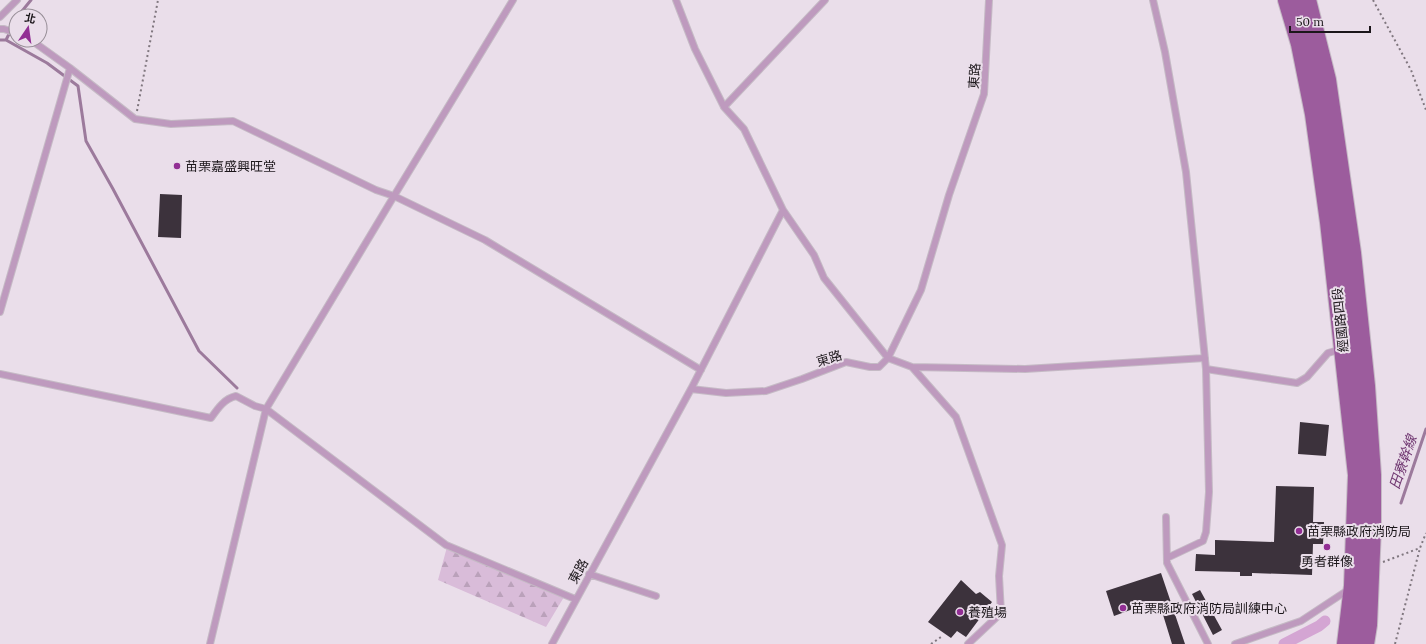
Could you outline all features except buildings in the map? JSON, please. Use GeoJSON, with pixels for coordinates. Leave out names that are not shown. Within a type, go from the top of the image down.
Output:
{"type":"FeatureCollection","features":[{"type":"Feature","properties":{"kind":"main road","name":"經國路四段"},"geometry":{"type":"LineString","coordinates":[[1288,0],[1301,44],[1315,114],[1330,222],[1358,475],[1363,580],[1367,625],[1364,644]]}},
{"type":"Feature","properties":{"kind":"main road","name":"經國路四段"},"geometry":{"type":"LineString","coordinates":[[1306,0],[1326,80],[1351,253],[1365,386],[1371,475],[1363,580],[1348,644]]}},
{"type":"Feature","properties":{"kind":"lane"},"geometry":{"type":"LineString","coordinates":[[0,17],[17,0]]}},
{"type":"Feature","properties":{"kind":"lane"},"geometry":{"type":"LineString","coordinates":[[210,644],[266,409],[513,0]]}},
{"type":"Feature","properties":{"kind":"lane"},"geometry":{"type":"LineString","coordinates":[[676,0],[695,49],[724,107],[744,129],[783,210],[814,255],[824,278],[888,358],[912,367],[1025,369],[1205,358]]}},
{"type":"Feature","properties":{"kind":"lane"},"geometry":{"type":"LineString","coordinates":[[724,107],[825,0]]}},
{"type":"Feature","properties":{"kind":"lane","name":"東路"},"geometry":{"type":"LineString","coordinates":[[552,644],[691,388],[726,393],[766,390],[802,380],[846,362],[870,368],[880,367],[888,358],[921,290],[949,195],[984,94],[989,0]]}},
{"type":"Feature","properties":{"kind":"lane"},"geometry":{"type":"LineString","coordinates":[[1153,0],[1165,52],[1186,172],[1206,369],[1209,492],[1206,532],[1203,541],[1167,558]]}},
{"type":"Feature","properties":{"kind":"lane"},"geometry":{"type":"LineString","coordinates":[[42,48],[70,68],[135,120],[171,124],[233,121],[376,190],[394,196],[485,240],[700,370]]}},
{"type":"Feature","properties":{"kind":"lane"},"geometry":{"type":"LineString","coordinates":[[0,312],[70,68]]}},
{"type":"Feature","properties":{"kind":"lane"},"geometry":{"type":"LineString","coordinates":[[691,388],[783,210]]}},
{"type":"Feature","properties":{"kind":"lane"},"geometry":{"type":"LineString","coordinates":[[1206,369],[1297,384],[1307,377],[1328,353],[1343,348]]}},
{"type":"Feature","properties":{"kind":"lane"},"geometry":{"type":"LineString","coordinates":[[912,367],[956,417],[1002,545],[999,576],[1001,613],[968,644]]}},
{"type":"Feature","properties":{"kind":"lane"},"geometry":{"type":"LineString","coordinates":[[0,374],[211,418],[218,407],[228,398],[236,396],[256,406],[266,409],[446,545],[576,599]]}},
{"type":"Feature","properties":{"kind":"lane"},"geometry":{"type":"LineString","coordinates":[[1166,517],[1167,563],[1208,644]]}},
{"type":"Feature","properties":{"kind":"lane"},"geometry":{"type":"LineString","coordinates":[[589,574],[656,596]]}},
{"type":"Feature","properties":{"kind":"lane"},"geometry":{"type":"LineString","coordinates":[[1234,644],[1301,621],[1342,596],[1363,580]]}},
{"type":"Feature","properties":{"kind":"path"},"geometry":{"type":"LineString","coordinates":[[135,120],[158,0]]}},
{"type":"Feature","properties":{"kind":"path"},"geometry":{"type":"LineString","coordinates":[[1373,0],[1411,70],[1426,110]]}},
{"type":"Feature","properties":{"kind":"path"},"geometry":{"type":"LineString","coordinates":[[1395,644],[1420,548],[1426,533]]}},
{"type":"Feature","properties":{"kind":"path"},"geometry":{"type":"LineString","coordinates":[[1363,580],[1420,548]]}},
{"type":"Feature","properties":{"kind":"path"},"geometry":{"type":"LineString","coordinates":[[931,644],[941,637]]}},
{"type":"Feature","properties":{"kind":"green space"},"geometry":{"type":"Polygon","coordinates":[[[447,547],[564,597],[546,627],[438,580],[447,547]]]}},
{"type":"Feature","properties":{"kind":"waterway"},"geometry":{"type":"LineString","coordinates":[[24,8],[31,0]]}},
{"type":"Feature","properties":{"kind":"waterway"},"geometry":{"type":"LineString","coordinates":[[0,40],[6,40],[8,36]]}},
{"type":"Feature","properties":{"kind":"waterway"},"geometry":{"type":"LineString","coordinates":[[6,40],[47,63],[78,86],[86,141],[199,351],[237,388]]}},
{"type":"Feature","properties":{"kind":"waterway","name":"田寮幹線"},"geometry":{"type":"LineString","coordinates":[[1401,503],[1426,429]]}},
{"type":"Feature","properties":{"kind":"waterway"},"geometry":{"type":"LineString","coordinates":[[1284,644],[1319,626],[1325,621]]}},
{"type":"Feature","properties":{"kind":"place","name":"苗栗嘉盛興旺堂"},"geometry":{"type":"Point","coordinates":[177,166]}},
{"type":"Feature","properties":{"kind":"place","name":"苗栗縣政府消防局"},"geometry":{"type":"Point","coordinates":[1299,531]}},
{"type":"Feature","properties":{"kind":"place","name":"勇者群像"},"geometry":{"type":"Point","coordinates":[1327,547]}},
{"type":"Feature","properties":{"kind":"place","name":"苗栗縣政府消防局訓練中心"},"geometry":{"type":"Point","coordinates":[1123,608]}},
{"type":"Feature","properties":{"kind":"place","name":"養殖場"},"geometry":{"type":"Point","coordinates":[960,612]}}]}
